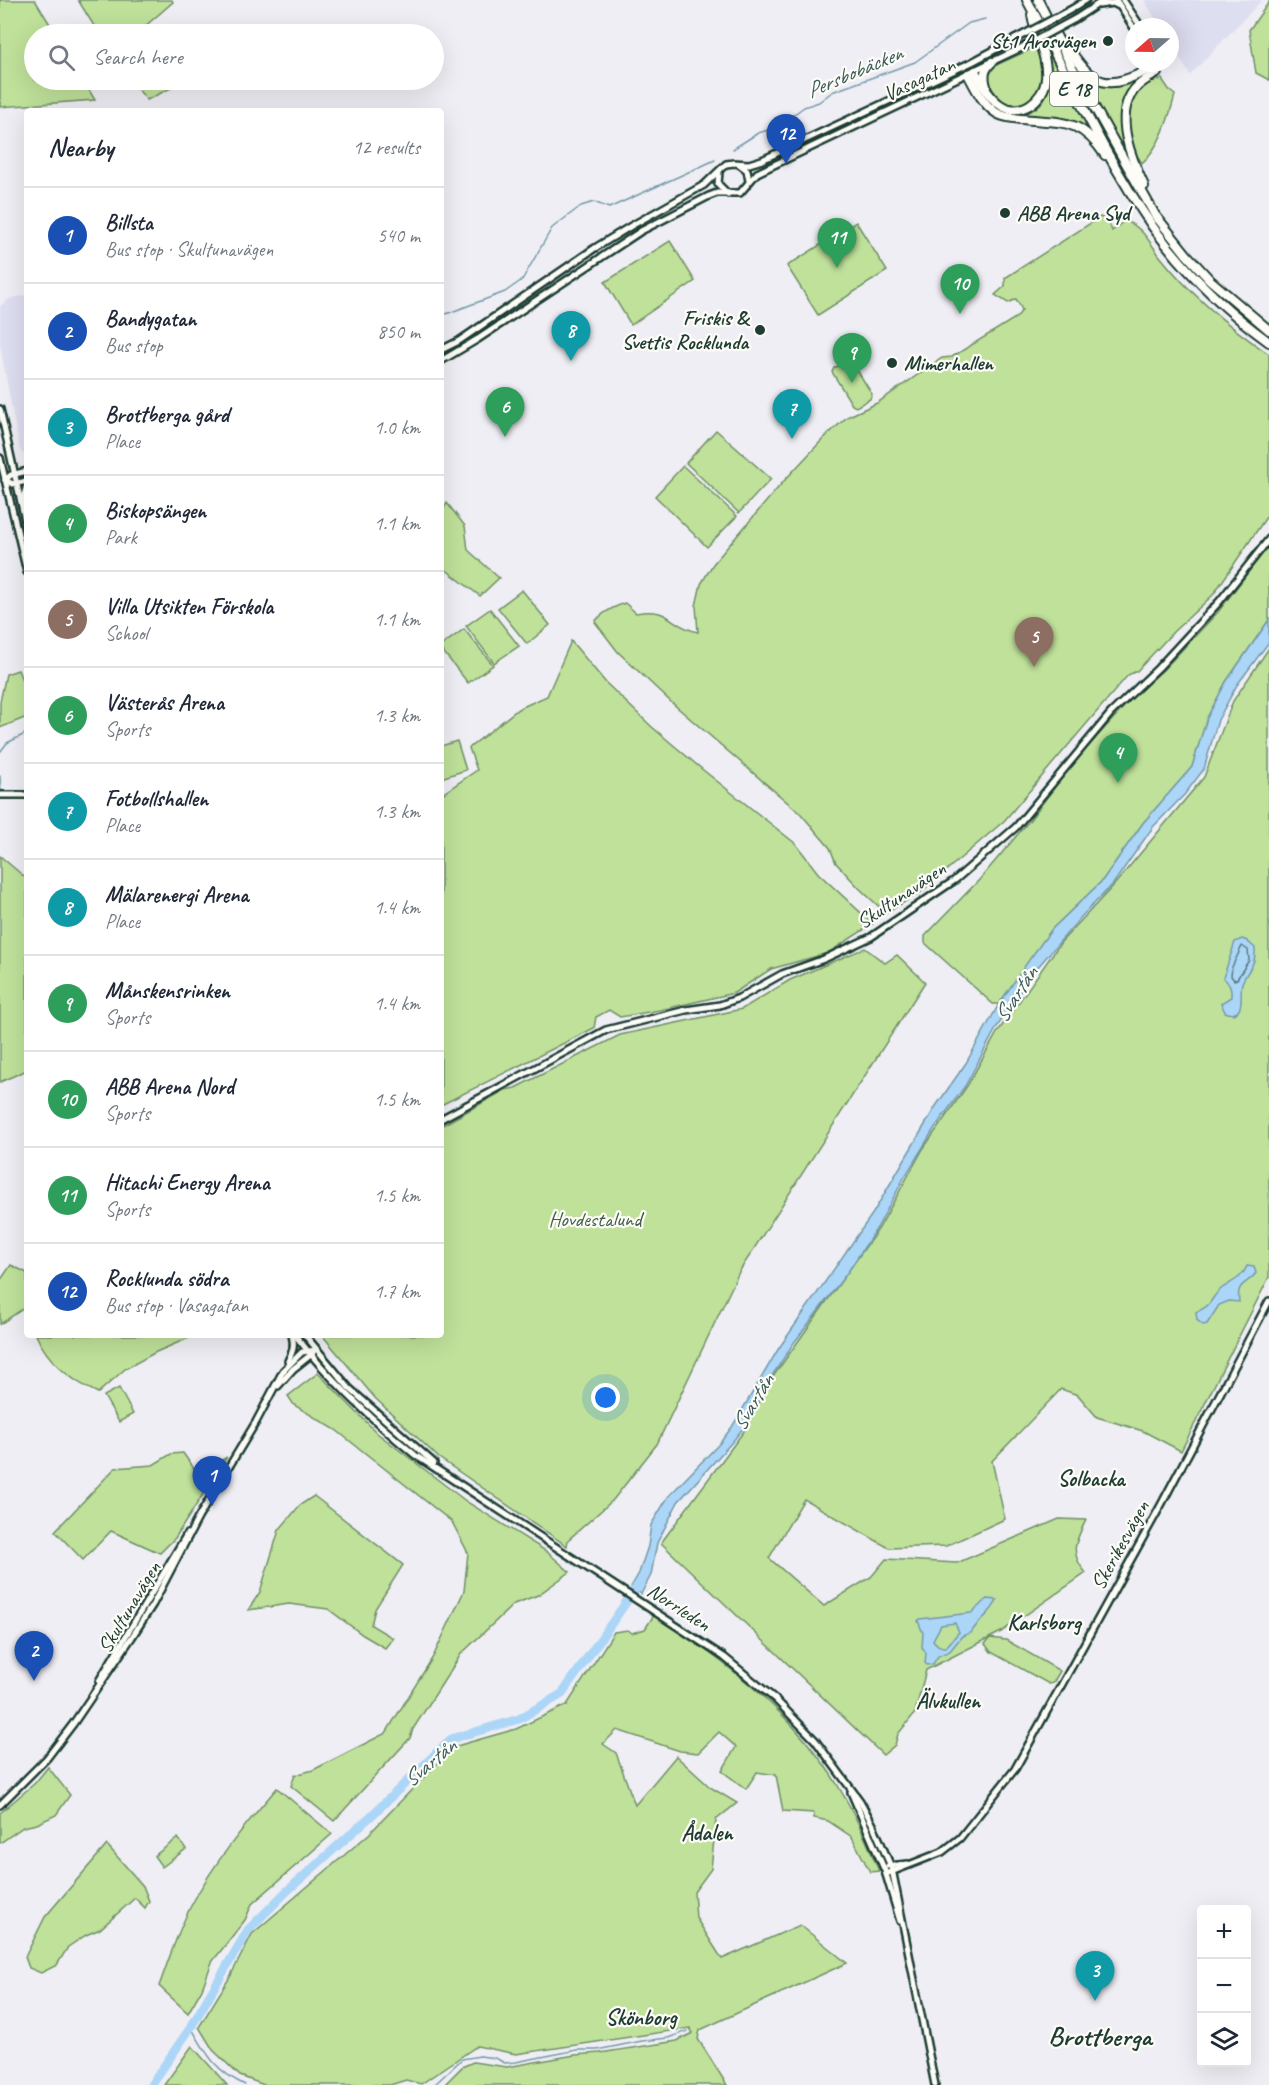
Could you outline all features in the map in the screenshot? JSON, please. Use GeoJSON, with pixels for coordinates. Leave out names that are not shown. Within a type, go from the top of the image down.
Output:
{"type":"FeatureCollection","features":[{"type":"Feature","properties":{"kind":"highway","name":"E 18"},"geometry":{"type":"LineString","coordinates":[[1038,0],[1124,167]]}},
{"type":"Feature","properties":{"kind":"highway","name":"E 18"},"geometry":{"type":"LineString","coordinates":[[1029,4],[1124,167]]}},
{"type":"Feature","properties":{"kind":"highway","name":"E 18"},"geometry":{"type":"LineString","coordinates":[[972,72],[998,104],[1010,109],[1027,107],[1041,94],[1046,80],[1046,68],[1029,4]]}},
{"type":"Feature","properties":{"kind":"highway","name":"E 18"},"geometry":{"type":"LineString","coordinates":[[1046,15],[1082,67],[1099,80],[1120,83],[1143,72]]}},
{"type":"Feature","properties":{"kind":"highway"},"geometry":{"type":"LineString","coordinates":[[986,90],[984,73],[992,62]]}},
{"type":"Feature","properties":{"kind":"highway","name":"E 18"},"geometry":{"type":"LineString","coordinates":[[972,72],[974,85]]}},
{"type":"Feature","properties":{"kind":"highway","name":"E 18"},"geometry":{"type":"LineString","coordinates":[[1157,72],[1135,88],[1126,106],[1127,136],[1124,167],[1126,186],[1177,257],[1231,312],[1269,342]]}},
{"type":"Feature","properties":{"kind":"highway","name":"E 18"},"geometry":{"type":"LineString","coordinates":[[960,78],[974,85],[984,102],[998,113],[1014,118],[1054,120],[1082,130],[1138,179],[1155,215],[1210,280],[1269,330]]}},
{"type":"Feature","properties":{"kind":"street","name":"Vasagatan"},"geometry":{"type":"LineString","coordinates":[[739,164],[762,160],[972,62],[1086,0]]}},
{"type":"Feature","properties":{"kind":"street","name":"Vasagatan"},"geometry":{"type":"LineString","coordinates":[[748,185],[757,173],[1019,49],[1075,19],[1104,0]]}},
{"type":"Feature","properties":{"kind":"street"},"geometry":{"type":"LineString","coordinates":[[1116,0],[1128,18]]}},
{"type":"Feature","properties":{"kind":"street"},"geometry":{"type":"LineString","coordinates":[[1124,0],[1135,18]]}},
{"type":"Feature","properties":{"kind":"street"},"geometry":{"type":"LineString","coordinates":[[1095,7],[1113,3],[1121,8]]}},
{"type":"Feature","properties":{"kind":"street"},"geometry":{"type":"LineString","coordinates":[[972,62],[972,72]]}},
{"type":"Feature","properties":{"kind":"street"},"geometry":{"type":"LineString","coordinates":[[964,65],[972,72]]}},
{"type":"Feature","properties":{"kind":"street"},"geometry":{"type":"LineString","coordinates":[[444,348],[459,341],[631,226],[705,185],[729,163],[739,164],[748,172],[748,185],[740,193],[717,193],[709,196],[641,231],[496,328],[444,359]]}},
{"type":"Feature","properties":{"kind":"street"},"geometry":{"type":"LineString","coordinates":[[720,170],[717,177],[718,184],[729,194]]}},
{"type":"Feature","properties":{"kind":"street"},"geometry":{"type":"LineString","coordinates":[[0,409],[24,518]]}},
{"type":"Feature","properties":{"kind":"street"},"geometry":{"type":"LineString","coordinates":[[0,458],[24,560]]}},
{"type":"Feature","properties":{"kind":"street"},"geometry":{"type":"LineString","coordinates":[[12,464],[24,469]]}},
{"type":"Feature","properties":{"kind":"street"},"geometry":{"type":"LineString","coordinates":[[4,480],[24,471]]}},
{"type":"Feature","properties":{"kind":"street"},"geometry":{"type":"LineString","coordinates":[[4,480],[13,484],[24,483]]}},
{"type":"Feature","properties":{"kind":"street"},"geometry":{"type":"LineString","coordinates":[[21,506],[24,491]]}},
{"type":"Feature","properties":{"kind":"street","name":"Skultunavägen"},"geometry":{"type":"LineString","coordinates":[[444,1117],[606,1030],[632,1022],[729,1002],[782,974],[843,951],[871,937],[955,880],[1016,827],[1112,713],[1158,668],[1219,602],[1269,539]]}},
{"type":"Feature","properties":{"kind":"street"},"geometry":{"type":"LineString","coordinates":[[0,795],[24,795]]}},
{"type":"Feature","properties":{"kind":"street","name":"Skerikesvägen"},"geometry":{"type":"LineString","coordinates":[[886,1874],[942,1852],[960,1838],[1015,1769],[1058,1694],[1269,1301]]}},
{"type":"Feature","properties":{"kind":"street"},"geometry":{"type":"LineString","coordinates":[[284,1371],[294,1349],[294,1338]]}},
{"type":"Feature","properties":{"kind":"street","name":"Norrleden"},"geometry":{"type":"LineString","coordinates":[[296,1338],[374,1411],[468,1491]]}},
{"type":"Feature","properties":{"kind":"street","name":"Norrleden"},"geometry":{"type":"LineString","coordinates":[[306,1338],[316,1360],[393,1437],[415,1455],[737,1667],[775,1699],[815,1740],[866,1810],[893,1872],[935,2085]]}},
{"type":"Feature","properties":{"kind":"street","name":"Skultunavägen"},"geometry":{"type":"LineString","coordinates":[[273,1392],[312,1352]]}},
{"type":"Feature","properties":{"kind":"street","name":"Skultunavägen"},"geometry":{"type":"LineString","coordinates":[[0,1805],[47,1758],[83,1709],[153,1604],[198,1518],[284,1371],[297,1355],[312,1352]]}},
{"type":"Feature","properties":{"kind":"street"},"geometry":{"type":"LineString","coordinates":[[304,1361],[316,1360]]}},
{"type":"Feature","properties":{"kind":"street","name":"Norrleden"},"geometry":{"type":"LineString","coordinates":[[846,1782],[886,1874],[907,1942]]}},
{"type":"Feature","properties":{"kind":"street","name":"Skerikesvägen"},"geometry":{"type":"LineString","coordinates":[[883,1867],[909,1864]]}},
{"type":"Feature","properties":{"kind":"shaded area"},"geometry":{"type":"Polygon","coordinates":[[[1144,0],[1261,0],[1190,75],[1179,57],[1179,18],[1155,18],[1144,0]]]}},
{"type":"Feature","properties":{"kind":"shaded area"},"geometry":{"type":"Polygon","coordinates":[[[24,296],[24,454],[20,451],[0,343],[0,306],[9,299],[24,296]]]}},
{"type":"Feature","properties":{"kind":"green space"},"geometry":{"type":"Polygon","coordinates":[[[0,0],[35,0],[50,24],[24,24],[24,90],[89,90],[95,100],[0,107],[0,0]]]}},
{"type":"Feature","properties":{"kind":"green space"},"geometry":{"type":"Polygon","coordinates":[[[78,0],[172,0],[173,2],[148,24],[93,24],[78,0]]]}},
{"type":"Feature","properties":{"kind":"green space"},"geometry":{"type":"Polygon","coordinates":[[[1269,2],[1269,80],[1256,73],[1249,30],[1269,2]]]}},
{"type":"Feature","properties":{"kind":"green space"},"geometry":{"type":"Polygon","coordinates":[[[1036,47],[1042,70],[1038,90],[1025,102],[1008,104],[995,93],[987,77],[992,67],[1036,47]]]}},
{"type":"Feature","properties":{"kind":"green space"},"geometry":{"type":"Polygon","coordinates":[[[1045,49],[1093,135],[1074,123],[1064,120],[1012,115],[1033,110],[1045,98],[1049,74],[1045,49]]]}},
{"type":"Feature","properties":{"kind":"green space"},"geometry":{"type":"Polygon","coordinates":[[[1076,66],[1092,81],[1106,87],[1120,86],[1141,79],[1128,94],[1123,112],[1127,152],[1124,151],[1076,66]]]}},
{"type":"Feature","properties":{"kind":"green space"},"geometry":{"type":"Polygon","coordinates":[[[1162,79],[1175,95],[1159,141],[1142,163],[1130,136],[1128,115],[1130,105],[1142,86],[1162,79]]]}},
{"type":"Feature","properties":{"kind":"green space"},"geometry":{"type":"Polygon","coordinates":[[[138,90],[167,90],[147,100],[138,90]]]}},
{"type":"Feature","properties":{"kind":"green space"},"geometry":{"type":"Polygon","coordinates":[[[1100,217],[1108,220],[1112,231],[1124,221],[1136,226],[1196,296],[1269,354],[1269,513],[1213,595],[1174,631],[1137,671],[1128,675],[1004,821],[920,893],[886,913],[836,863],[830,848],[801,814],[672,703],[618,652],[595,622],[604,613],[625,603],[636,613],[657,612],[698,632],[696,606],[701,584],[713,564],[823,439],[847,417],[877,403],[942,358],[952,357],[1017,317],[1022,310],[1016,299],[1008,303],[995,295],[1005,286],[1005,278],[1100,217]]]}},
{"type":"Feature","properties":{"kind":"green space"},"geometry":{"type":"Polygon","coordinates":[[[856,222],[887,271],[818,315],[787,266],[856,222]]]}},
{"type":"Feature","properties":{"kind":"green space"},"geometry":{"type":"Polygon","coordinates":[[[670,241],[695,281],[631,325],[605,282],[670,241]]]}},
{"type":"Feature","properties":{"kind":"green space"},"geometry":{"type":"Polygon","coordinates":[[[847,361],[852,362],[872,394],[870,399],[856,407],[852,405],[832,372],[834,368],[847,361]]]}},
{"type":"Feature","properties":{"kind":"green space"},"geometry":{"type":"Polygon","coordinates":[[[716,430],[771,479],[739,513],[686,463],[716,430]]]}},
{"type":"Feature","properties":{"kind":"green space"},"geometry":{"type":"Polygon","coordinates":[[[683,466],[737,516],[707,547],[655,496],[683,466]]]}},
{"type":"Feature","properties":{"kind":"green space"},"geometry":{"type":"Polygon","coordinates":[[[447,503],[465,526],[468,550],[499,578],[480,596],[444,568],[444,508],[447,503]]]}},
{"type":"Feature","properties":{"kind":"green space"},"geometry":{"type":"Polygon","coordinates":[[[1269,545],[1269,620],[1226,682],[1207,718],[1192,767],[1143,823],[1102,881],[1052,929],[999,1004],[993,1004],[925,943],[925,936],[980,879],[1029,821],[1073,763],[1133,697],[1163,670],[1218,612],[1269,545]]]}},
{"type":"Feature","properties":{"kind":"green space"},"geometry":{"type":"Polygon","coordinates":[[[522,590],[550,625],[527,644],[498,608],[522,590]]]}},
{"type":"Feature","properties":{"kind":"green space"},"geometry":{"type":"Polygon","coordinates":[[[490,609],[519,646],[494,663],[466,626],[490,609]]]}},
{"type":"Feature","properties":{"kind":"green space"},"geometry":{"type":"Polygon","coordinates":[[[464,629],[493,665],[468,683],[444,653],[444,644],[464,629]]]}},
{"type":"Feature","properties":{"kind":"green space"},"geometry":{"type":"Polygon","coordinates":[[[571,641],[606,683],[652,727],[796,844],[818,873],[873,924],[828,953],[771,969],[734,993],[620,1017],[609,1010],[596,1017],[594,1028],[444,1103],[444,793],[477,770],[469,748],[518,709],[547,696],[571,641]]]}},
{"type":"Feature","properties":{"kind":"green space"},"geometry":{"type":"Polygon","coordinates":[[[1269,648],[1269,1277],[1181,1451],[1143,1431],[1097,1417],[1078,1395],[1061,1389],[992,1461],[1005,1519],[946,1546],[889,1548],[804,1499],[769,1558],[824,1606],[871,1577],[886,1559],[957,1563],[1059,1519],[1086,1520],[1077,1540],[1075,1553],[1080,1566],[1086,1573],[1001,1632],[926,1670],[915,1713],[898,1734],[895,1745],[883,1755],[661,1543],[744,1431],[772,1378],[879,1228],[923,1149],[967,1086],[997,1033],[1061,942],[1114,885],[1204,777],[1233,701],[1269,648]]]}},
{"type":"Feature","properties":{"kind":"green space"},"geometry":{"type":"Polygon","coordinates":[[[18,670],[24,685],[24,718],[0,728],[0,702],[6,674],[18,670]]]}},
{"type":"Feature","properties":{"kind":"green space"},"geometry":{"type":"Polygon","coordinates":[[[457,741],[466,770],[444,777],[444,745],[457,741]]]}},
{"type":"Feature","properties":{"kind":"green space"},"geometry":{"type":"Polygon","coordinates":[[[0,856],[24,876],[24,1071],[0,1082],[0,856]]]}},
{"type":"Feature","properties":{"kind":"green space","name":"Hovdestalund"},"geometry":{"type":"Polygon","coordinates":[[[865,948],[885,963],[897,955],[925,982],[739,1272],[657,1444],[613,1500],[568,1540],[567,1546],[439,1458],[375,1398],[325,1338],[444,1338],[444,1124],[505,1090],[515,1088],[620,1035],[742,1009],[790,980],[865,948]]]}},
{"type":"Feature","properties":{"kind":"green space"},"geometry":{"type":"Polygon","coordinates":[[[11,1265],[24,1272],[24,1308],[0,1324],[0,1281],[11,1265]]]}},
{"type":"Feature","properties":{"kind":"green space"},"geometry":{"type":"Polygon","coordinates":[[[38,1338],[189,1338],[125,1369],[98,1393],[79,1383],[62,1370],[38,1338]]]}},
{"type":"Feature","properties":{"kind":"green space"},"geometry":{"type":"Polygon","coordinates":[[[318,1373],[377,1433],[467,1502],[546,1551],[570,1572],[538,1595],[514,1604],[461,1654],[413,1729],[410,1738],[334,1821],[291,1786],[295,1775],[313,1770],[386,1733],[433,1657],[464,1591],[468,1553],[452,1522],[336,1430],[294,1405],[288,1396],[318,1373]]]}},
{"type":"Feature","properties":{"kind":"green space"},"geometry":{"type":"Polygon","coordinates":[[[119,1388],[133,1414],[119,1422],[104,1396],[119,1388]]]}},
{"type":"Feature","properties":{"kind":"green space"},"geometry":{"type":"Polygon","coordinates":[[[183,1453],[195,1470],[205,1470],[227,1457],[175,1538],[160,1553],[111,1531],[83,1560],[55,1531],[115,1468],[153,1465],[171,1454],[183,1453]]]}},
{"type":"Feature","properties":{"kind":"green space"},"geometry":{"type":"Polygon","coordinates":[[[314,1496],[403,1565],[375,1609],[371,1625],[393,1638],[385,1648],[328,1609],[289,1604],[248,1610],[260,1592],[279,1530],[300,1505],[314,1496]]]}},
{"type":"Feature","properties":{"kind":"green space"},"geometry":{"type":"Polygon","coordinates":[[[654,1615],[735,1672],[784,1717],[806,1742],[844,1796],[879,1871],[870,1872],[852,1837],[828,1821],[814,1818],[814,1813],[783,1811],[776,1775],[757,1772],[746,1789],[722,1771],[736,1747],[719,1732],[698,1753],[680,1751],[617,1730],[603,1744],[616,1753],[635,1805],[676,1756],[710,1787],[737,1803],[716,1820],[711,1869],[694,1892],[696,1918],[722,1959],[800,1925],[847,1963],[700,2030],[698,2039],[727,2085],[444,2085],[462,2067],[473,2062],[507,2067],[677,2041],[693,2033],[690,2028],[516,2054],[477,2046],[421,2084],[406,2080],[390,2085],[264,2085],[240,2076],[213,2050],[199,2027],[230,1977],[252,1934],[369,1834],[453,1747],[516,1729],[567,1705],[614,1632],[628,1630],[632,1633],[645,1629],[654,1615]]]}},
{"type":"Feature","properties":{"kind":"green space"},"geometry":{"type":"Polygon","coordinates":[[[990,1638],[1006,1640],[1060,1671],[1053,1683],[1049,1684],[991,1652],[985,1644],[990,1638]]]}},
{"type":"Feature","properties":{"kind":"green space"},"geometry":{"type":"Polygon","coordinates":[[[48,1767],[70,1795],[56,1815],[37,1824],[23,1827],[0,1843],[0,1813],[35,1783],[48,1767]]]}},
{"type":"Feature","properties":{"kind":"green space"},"geometry":{"type":"Polygon","coordinates":[[[277,1788],[332,1834],[252,1904],[245,1920],[212,1962],[202,1989],[188,2013],[159,1986],[178,1934],[192,1904],[221,1858],[277,1788]]]}},
{"type":"Feature","properties":{"kind":"green space"},"geometry":{"type":"Polygon","coordinates":[[[178,1838],[186,1849],[162,1867],[154,1856],[178,1838]]]}},
{"type":"Feature","properties":{"kind":"green space"},"geometry":{"type":"Polygon","coordinates":[[[107,1845],[143,1886],[149,1901],[145,1908],[135,1898],[100,1929],[68,1947],[57,1965],[41,1973],[29,1968],[25,1957],[45,1917],[107,1845]]]}},
{"type":"Feature","properties":{"kind":"green space"},"geometry":{"type":"Polygon","coordinates":[[[192,2046],[227,2085],[164,2085],[192,2046]]]}},
{"type":"Feature","properties":{"kind":"water"},"geometry":{"type":"Polygon","coordinates":[[[1269,620],[1269,642],[1237,685],[1218,720],[1204,769],[1185,794],[1153,827],[1113,884],[1031,975],[997,1027],[965,1086],[934,1129],[904,1178],[877,1228],[847,1273],[793,1344],[770,1379],[747,1423],[678,1502],[657,1543],[651,1575],[641,1594],[631,1587],[639,1573],[648,1546],[651,1525],[668,1497],[719,1444],[732,1427],[779,1348],[873,1213],[936,1106],[966,1063],[999,1004],[1029,960],[1052,929],[1102,881],[1143,823],[1192,767],[1207,718],[1226,682],[1269,620]]]}},
{"type":"Feature","properties":{"kind":"water"},"geometry":{"type":"Polygon","coordinates":[[[1242,939],[1255,948],[1255,954],[1253,963],[1242,983],[1241,1005],[1237,1013],[1232,1014],[1225,1012],[1221,1003],[1231,997],[1230,986],[1223,978],[1235,942],[1242,939]]]}},
{"type":"Feature","properties":{"kind":"water"},"geometry":{"type":"Polygon","coordinates":[[[1247,1266],[1254,1267],[1256,1273],[1239,1290],[1239,1302],[1229,1301],[1219,1305],[1207,1324],[1203,1325],[1197,1320],[1196,1312],[1209,1304],[1221,1289],[1239,1277],[1247,1266]]]}},
{"type":"Feature","properties":{"kind":"water"},"geometry":{"type":"Polygon","coordinates":[[[987,1599],[997,1600],[971,1633],[962,1636],[950,1651],[938,1656],[933,1664],[927,1665],[925,1663],[926,1653],[922,1647],[923,1633],[918,1621],[971,1613],[987,1599]],[[955,1623],[941,1625],[933,1640],[938,1645],[946,1647],[959,1632],[955,1623]]]}},
{"type":"Feature","properties":{"kind":"waterway","name":"Persbobäcken"},"geometry":{"type":"LineString","coordinates":[[733,149],[758,133],[775,128],[804,107],[819,102],[832,92],[915,62],[969,23],[985,19]]}},
{"type":"Feature","properties":{"kind":"waterway","name":"Persbobäcken"},"geometry":{"type":"LineString","coordinates":[[446,314],[505,292],[522,280],[552,228],[581,206],[594,202],[609,208],[715,160]]}},
{"type":"Feature","properties":{"kind":"waterway","name":"Persbobäcken"},"geometry":{"type":"LineString","coordinates":[[0,752],[7,743],[24,734]]}},
{"type":"Feature","properties":{"kind":"waterway","name":"Persbobäcken"},"geometry":{"type":"LineString","coordinates":[[0,776],[1,790]]}},
{"type":"Feature","properties":{"kind":"waterway","name":"Svartån"},"geometry":{"type":"LineString","coordinates":[[151,2085],[191,2027],[248,1930],[451,1739],[519,1719],[562,1694],[641,1581]]}},
{"type":"Feature","properties":{"kind":"waterway"},"geometry":{"type":"LineString","coordinates":[[191,2027],[219,2068],[245,2085]]}},
{"type":"Feature","properties":{"kind":"waterway"},"geometry":{"type":"LineString","coordinates":[[434,2085],[462,2059],[480,2056],[495,2058],[505,2063],[516,2062],[577,2050],[597,2050],[668,2038],[688,2031]]}},
{"type":"Feature","properties":{"kind":"place","name":"St1 Arosvägen"},"geometry":{"type":"Point","coordinates":[1108,41]}},
{"type":"Feature","properties":{"kind":"place","name":"Rocklunda södra"},"geometry":{"type":"Point","coordinates":[786,164]}},
{"type":"Feature","properties":{"kind":"place","name":"ABB Arena Syd"},"geometry":{"type":"Point","coordinates":[1005,213]}},
{"type":"Feature","properties":{"kind":"place","name":"Hitachi Energy Arena"},"geometry":{"type":"Point","coordinates":[837,268]}},
{"type":"Feature","properties":{"kind":"place","name":"ABB Arena Nord"},"geometry":{"type":"Point","coordinates":[960,314]}},
{"type":"Feature","properties":{"kind":"place","name":"Friskis & Svettis Rocklunda"},"geometry":{"type":"Point","coordinates":[760,330]}},
{"type":"Feature","properties":{"kind":"place","name":"Mälarenergi Arena"},"geometry":{"type":"Point","coordinates":[571,361]}},
{"type":"Feature","properties":{"kind":"place","name":"Mimerhallen"},"geometry":{"type":"Point","coordinates":[892,363]}},
{"type":"Feature","properties":{"kind":"place","name":"Månskensrinken"},"geometry":{"type":"Point","coordinates":[852,383]}},
{"type":"Feature","properties":{"kind":"place","name":"Västerås Arena"},"geometry":{"type":"Point","coordinates":[505,437]}},
{"type":"Feature","properties":{"kind":"place","name":"Fotbollshallen"},"geometry":{"type":"Point","coordinates":[792,439]}},
{"type":"Feature","properties":{"kind":"place","name":"Villa Utsikten Förskola"},"geometry":{"type":"Point","coordinates":[1034,667]}},
{"type":"Feature","properties":{"kind":"place","name":"Biskopsängen"},"geometry":{"type":"Point","coordinates":[1118,783]}},
{"type":"Feature","properties":{"kind":"place","name":"Billsta"},"geometry":{"type":"Point","coordinates":[212,1506]}},
{"type":"Feature","properties":{"kind":"place","name":"Bandygatan"},"geometry":{"type":"Point","coordinates":[34,1681]}},
{"type":"Feature","properties":{"kind":"place","name":"Brottberga gård"},"geometry":{"type":"Point","coordinates":[1095,2001]}},
{"type":"Feature","properties":{"kind":"district","name":"Solbacka"},"geometry":{"type":"Point","coordinates":[1091,1478]}},
{"type":"Feature","properties":{"kind":"district","name":"Karlsborg"},"geometry":{"type":"Point","coordinates":[1044,1622]}},
{"type":"Feature","properties":{"kind":"district","name":"Älvkullen"},"geometry":{"type":"Point","coordinates":[948,1700]}},
{"type":"Feature","properties":{"kind":"district","name":"Ådalen"},"geometry":{"type":"Point","coordinates":[707,1832]}},
{"type":"Feature","properties":{"kind":"district","name":"Skönborg"},"geometry":{"type":"Point","coordinates":[641,2017]}},
{"type":"Feature","properties":{"kind":"district","name":"Brottberga"},"geometry":{"type":"Point","coordinates":[1100,2036]}}]}
